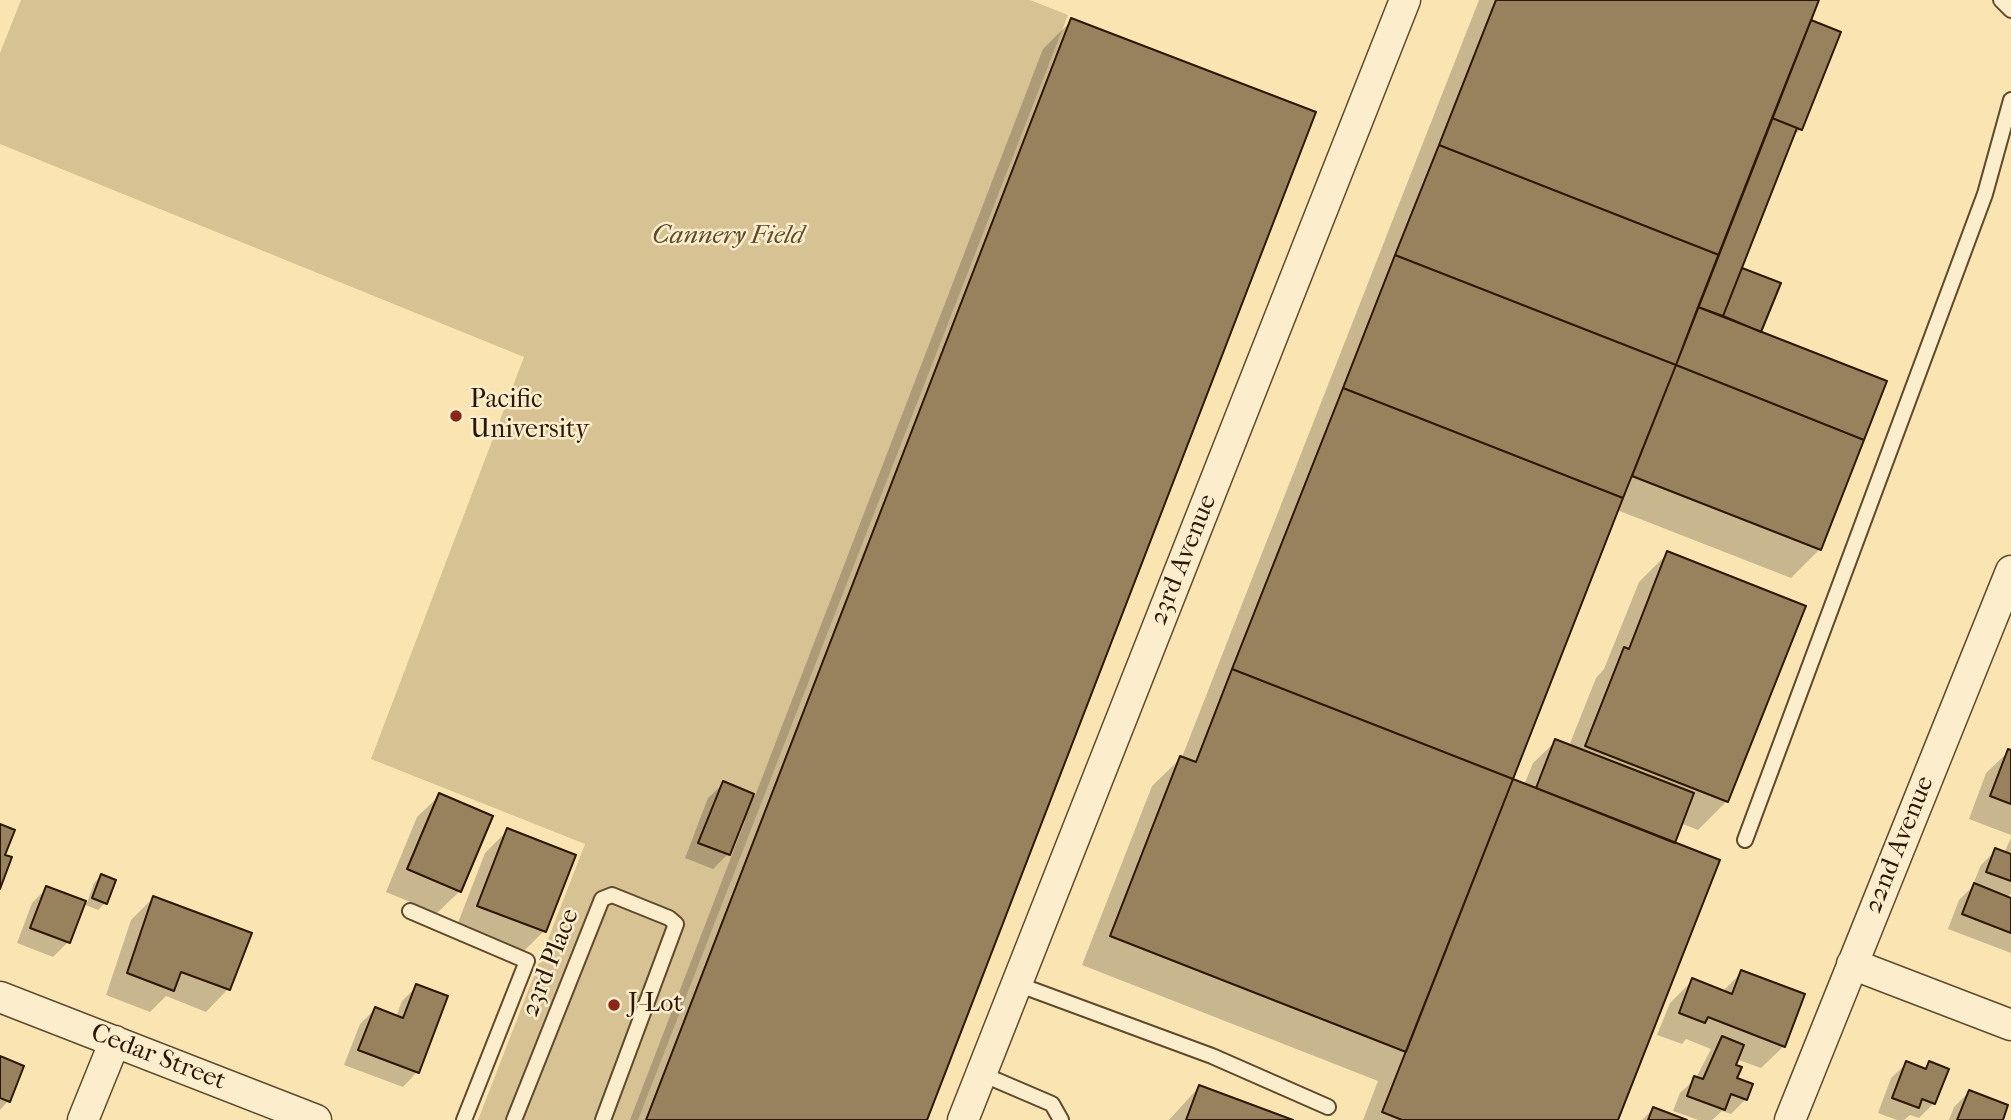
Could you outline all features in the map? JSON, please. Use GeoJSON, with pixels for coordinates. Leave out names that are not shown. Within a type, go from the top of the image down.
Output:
{"type":"FeatureCollection","features":[{"type":"Feature","properties":{"kind":"street","name":"23rd Avenue"},"geometry":{"type":"LineString","coordinates":[[963,1120],[1405,0]]}},
{"type":"Feature","properties":{"kind":"street","name":"22nd Avenue"},"geometry":{"type":"LineString","coordinates":[[1790,1120],[2011,571]]}},
{"type":"Feature","properties":{"kind":"street"},"geometry":{"type":"LineString","coordinates":[[1852,964],[2011,1025]]}},
{"type":"Feature","properties":{"kind":"street","name":"Cedar Street"},"geometry":{"type":"LineString","coordinates":[[0,997],[316,1120]]}},
{"type":"Feature","properties":{"kind":"street"},"geometry":{"type":"LineString","coordinates":[[83,1120],[115,1041]]}},
{"type":"Feature","properties":{"kind":"lane"},"geometry":{"type":"LineString","coordinates":[[2001,0],[2011,10]]}},
{"type":"Feature","properties":{"kind":"lane"},"geometry":{"type":"LineString","coordinates":[[1745,840],[1985,194],[2011,100]]}},
{"type":"Feature","properties":{"kind":"lane","name":"23rd Place"},"geometry":{"type":"LineString","coordinates":[[514,1120],[602,899],[612,895],[669,918],[676,924],[603,1120]]}},
{"type":"Feature","properties":{"kind":"lane"},"geometry":{"type":"LineString","coordinates":[[410,911],[527,961],[464,1120]]}},
{"type":"Feature","properties":{"kind":"lane"},"geometry":{"type":"LineString","coordinates":[[1017,984],[1212,1056],[1328,1107]]}},
{"type":"Feature","properties":{"kind":"lane"},"geometry":{"type":"LineString","coordinates":[[982,1074],[1052,1104],[1061,1120]]}},
{"type":"Feature","properties":{"kind":"green space","name":"Cannery Field"},"geometry":{"type":"Polygon","coordinates":[[[21,0],[1030,0],[1068,15],[638,1120],[478,1120],[585,844],[371,759],[524,357],[0,144],[0,53],[21,0]]]}},
{"type":"Feature","properties":{"kind":"building"},"geometry":{"type":"Polygon","coordinates":[[[1496,0],[1819,0],[1719,255],[1439,145],[1496,0]]]}},
{"type":"Feature","properties":{"kind":"building"},"geometry":{"type":"Polygon","coordinates":[[[1071,18],[1316,112],[927,1120],[646,1120],[1071,18]]]}},
{"type":"Feature","properties":{"kind":"building"},"geometry":{"type":"Polygon","coordinates":[[[1811,20],[1841,32],[1802,130],[1772,118],[1811,20]]]}},
{"type":"Feature","properties":{"kind":"building"},"geometry":{"type":"Polygon","coordinates":[[[1772,118],[1797,128],[1723,316],[1698,307],[1772,118]]]}},
{"type":"Feature","properties":{"kind":"building"},"geometry":{"type":"Polygon","coordinates":[[[1439,145],[1719,255],[1676,365],[1395,255],[1439,145]]]}},
{"type":"Feature","properties":{"kind":"building"},"geometry":{"type":"Polygon","coordinates":[[[1395,255],[1676,365],[1623,498],[1343,388],[1395,255]]]}},
{"type":"Feature","properties":{"kind":"building"},"geometry":{"type":"Polygon","coordinates":[[[1742,268],[1781,283],[1761,332],[1723,316],[1742,268]]]}},
{"type":"Feature","properties":{"kind":"building"},"geometry":{"type":"Polygon","coordinates":[[[1698,307],[1887,381],[1864,440],[1676,365],[1698,307]]]}},
{"type":"Feature","properties":{"kind":"building"},"geometry":{"type":"Polygon","coordinates":[[[1676,365],[1864,440],[1821,550],[1632,476],[1676,365]]]}},
{"type":"Feature","properties":{"kind":"building"},"geometry":{"type":"Polygon","coordinates":[[[1343,388],[1623,498],[1513,779],[1232,669],[1343,388]]]}},
{"type":"Feature","properties":{"kind":"building"},"geometry":{"type":"Polygon","coordinates":[[[1667,551],[1806,606],[1728,802],[1585,746],[1624,647],[1629,649],[1667,551]]]}},
{"type":"Feature","properties":{"kind":"building"},"geometry":{"type":"Polygon","coordinates":[[[1232,669],[1513,779],[1406,1052],[1110,936],[1180,756],[1196,762],[1232,669]]]}},
{"type":"Feature","properties":{"kind":"building"},"geometry":{"type":"Polygon","coordinates":[[[1555,739],[1694,793],[1675,843],[1536,788],[1555,739]]]}},
{"type":"Feature","properties":{"kind":"building"},"geometry":{"type":"Polygon","coordinates":[[[2008,749],[2011,750],[2011,804],[1990,796],[2008,749]]]}},
{"type":"Feature","properties":{"kind":"building"},"geometry":{"type":"Polygon","coordinates":[[[1513,779],[1720,860],[1618,1120],[1402,1120],[1382,1112],[1513,779]]]}},
{"type":"Feature","properties":{"kind":"building"},"geometry":{"type":"Polygon","coordinates":[[[723,781],[754,794],[730,855],[698,843],[723,781]]]}},
{"type":"Feature","properties":{"kind":"building"},"geometry":{"type":"Polygon","coordinates":[[[439,793],[493,816],[461,892],[407,869],[439,793]]]}},
{"type":"Feature","properties":{"kind":"building"},"geometry":{"type":"Polygon","coordinates":[[[0,824],[15,830],[5,855],[12,857],[0,889],[0,824]]]}},
{"type":"Feature","properties":{"kind":"building"},"geometry":{"type":"Polygon","coordinates":[[[507,828],[576,855],[546,932],[477,906],[507,828]]]}},
{"type":"Feature","properties":{"kind":"building"},"geometry":{"type":"Polygon","coordinates":[[[1995,848],[2011,854],[2011,881],[1986,872],[1995,848]]]}},
{"type":"Feature","properties":{"kind":"building"},"geometry":{"type":"Polygon","coordinates":[[[101,874],[116,880],[107,904],[92,898],[101,874]]]}},
{"type":"Feature","properties":{"kind":"building"},"geometry":{"type":"Polygon","coordinates":[[[1974,883],[2011,898],[2011,933],[1962,914],[1974,883]]]}},
{"type":"Feature","properties":{"kind":"building"},"geometry":{"type":"Polygon","coordinates":[[[46,886],[86,901],[70,943],[30,928],[46,886]]]}},
{"type":"Feature","properties":{"kind":"building"},"geometry":{"type":"Polygon","coordinates":[[[153,896],[252,933],[230,990],[181,972],[174,991],[127,973],[153,896]]]}},
{"type":"Feature","properties":{"kind":"building"},"geometry":{"type":"Polygon","coordinates":[[[1741,970],[1805,994],[1785,1047],[1708,1017],[1705,1023],[1679,1013],[1692,978],[1732,994],[1741,970]]]}},
{"type":"Feature","properties":{"kind":"building"},"geometry":{"type":"Polygon","coordinates":[[[416,984],[448,996],[419,1073],[358,1050],[375,1007],[403,1018],[416,984]]]}},
{"type":"Feature","properties":{"kind":"building"},"geometry":{"type":"Polygon","coordinates":[[[1722,1036],[1744,1045],[1736,1065],[1742,1067],[1737,1078],[1753,1084],[1747,1100],[1731,1094],[1725,1110],[1687,1096],[1694,1076],[1703,1079],[1722,1036]]]}},
{"type":"Feature","properties":{"kind":"building"},"geometry":{"type":"Polygon","coordinates":[[[0,1056],[24,1066],[10,1102],[0,1098],[0,1056]]]}},
{"type":"Feature","properties":{"kind":"building"},"geometry":{"type":"Polygon","coordinates":[[[1906,1061],[1926,1069],[1929,1061],[1949,1069],[1935,1104],[1922,1099],[1919,1108],[1892,1098],[1906,1061]]]}},
{"type":"Feature","properties":{"kind":"building"},"geometry":{"type":"Polygon","coordinates":[[[1199,1085],[1293,1120],[1186,1120],[1199,1085]]]}},
{"type":"Feature","properties":{"kind":"building"},"geometry":{"type":"Polygon","coordinates":[[[1969,1090],[2008,1105],[2003,1120],[1957,1120],[1969,1090]]]}},
{"type":"Feature","properties":{"kind":"building"},"geometry":{"type":"Polygon","coordinates":[[[1653,1107],[1687,1120],[1648,1120],[1653,1107]]]}},
{"type":"Feature","properties":{"kind":"place","name":"Pacific University"},"geometry":{"type":"Point","coordinates":[456,416]}},
{"type":"Feature","properties":{"kind":"place","name":"J-Lot"},"geometry":{"type":"Point","coordinates":[614,1005]}}]}
